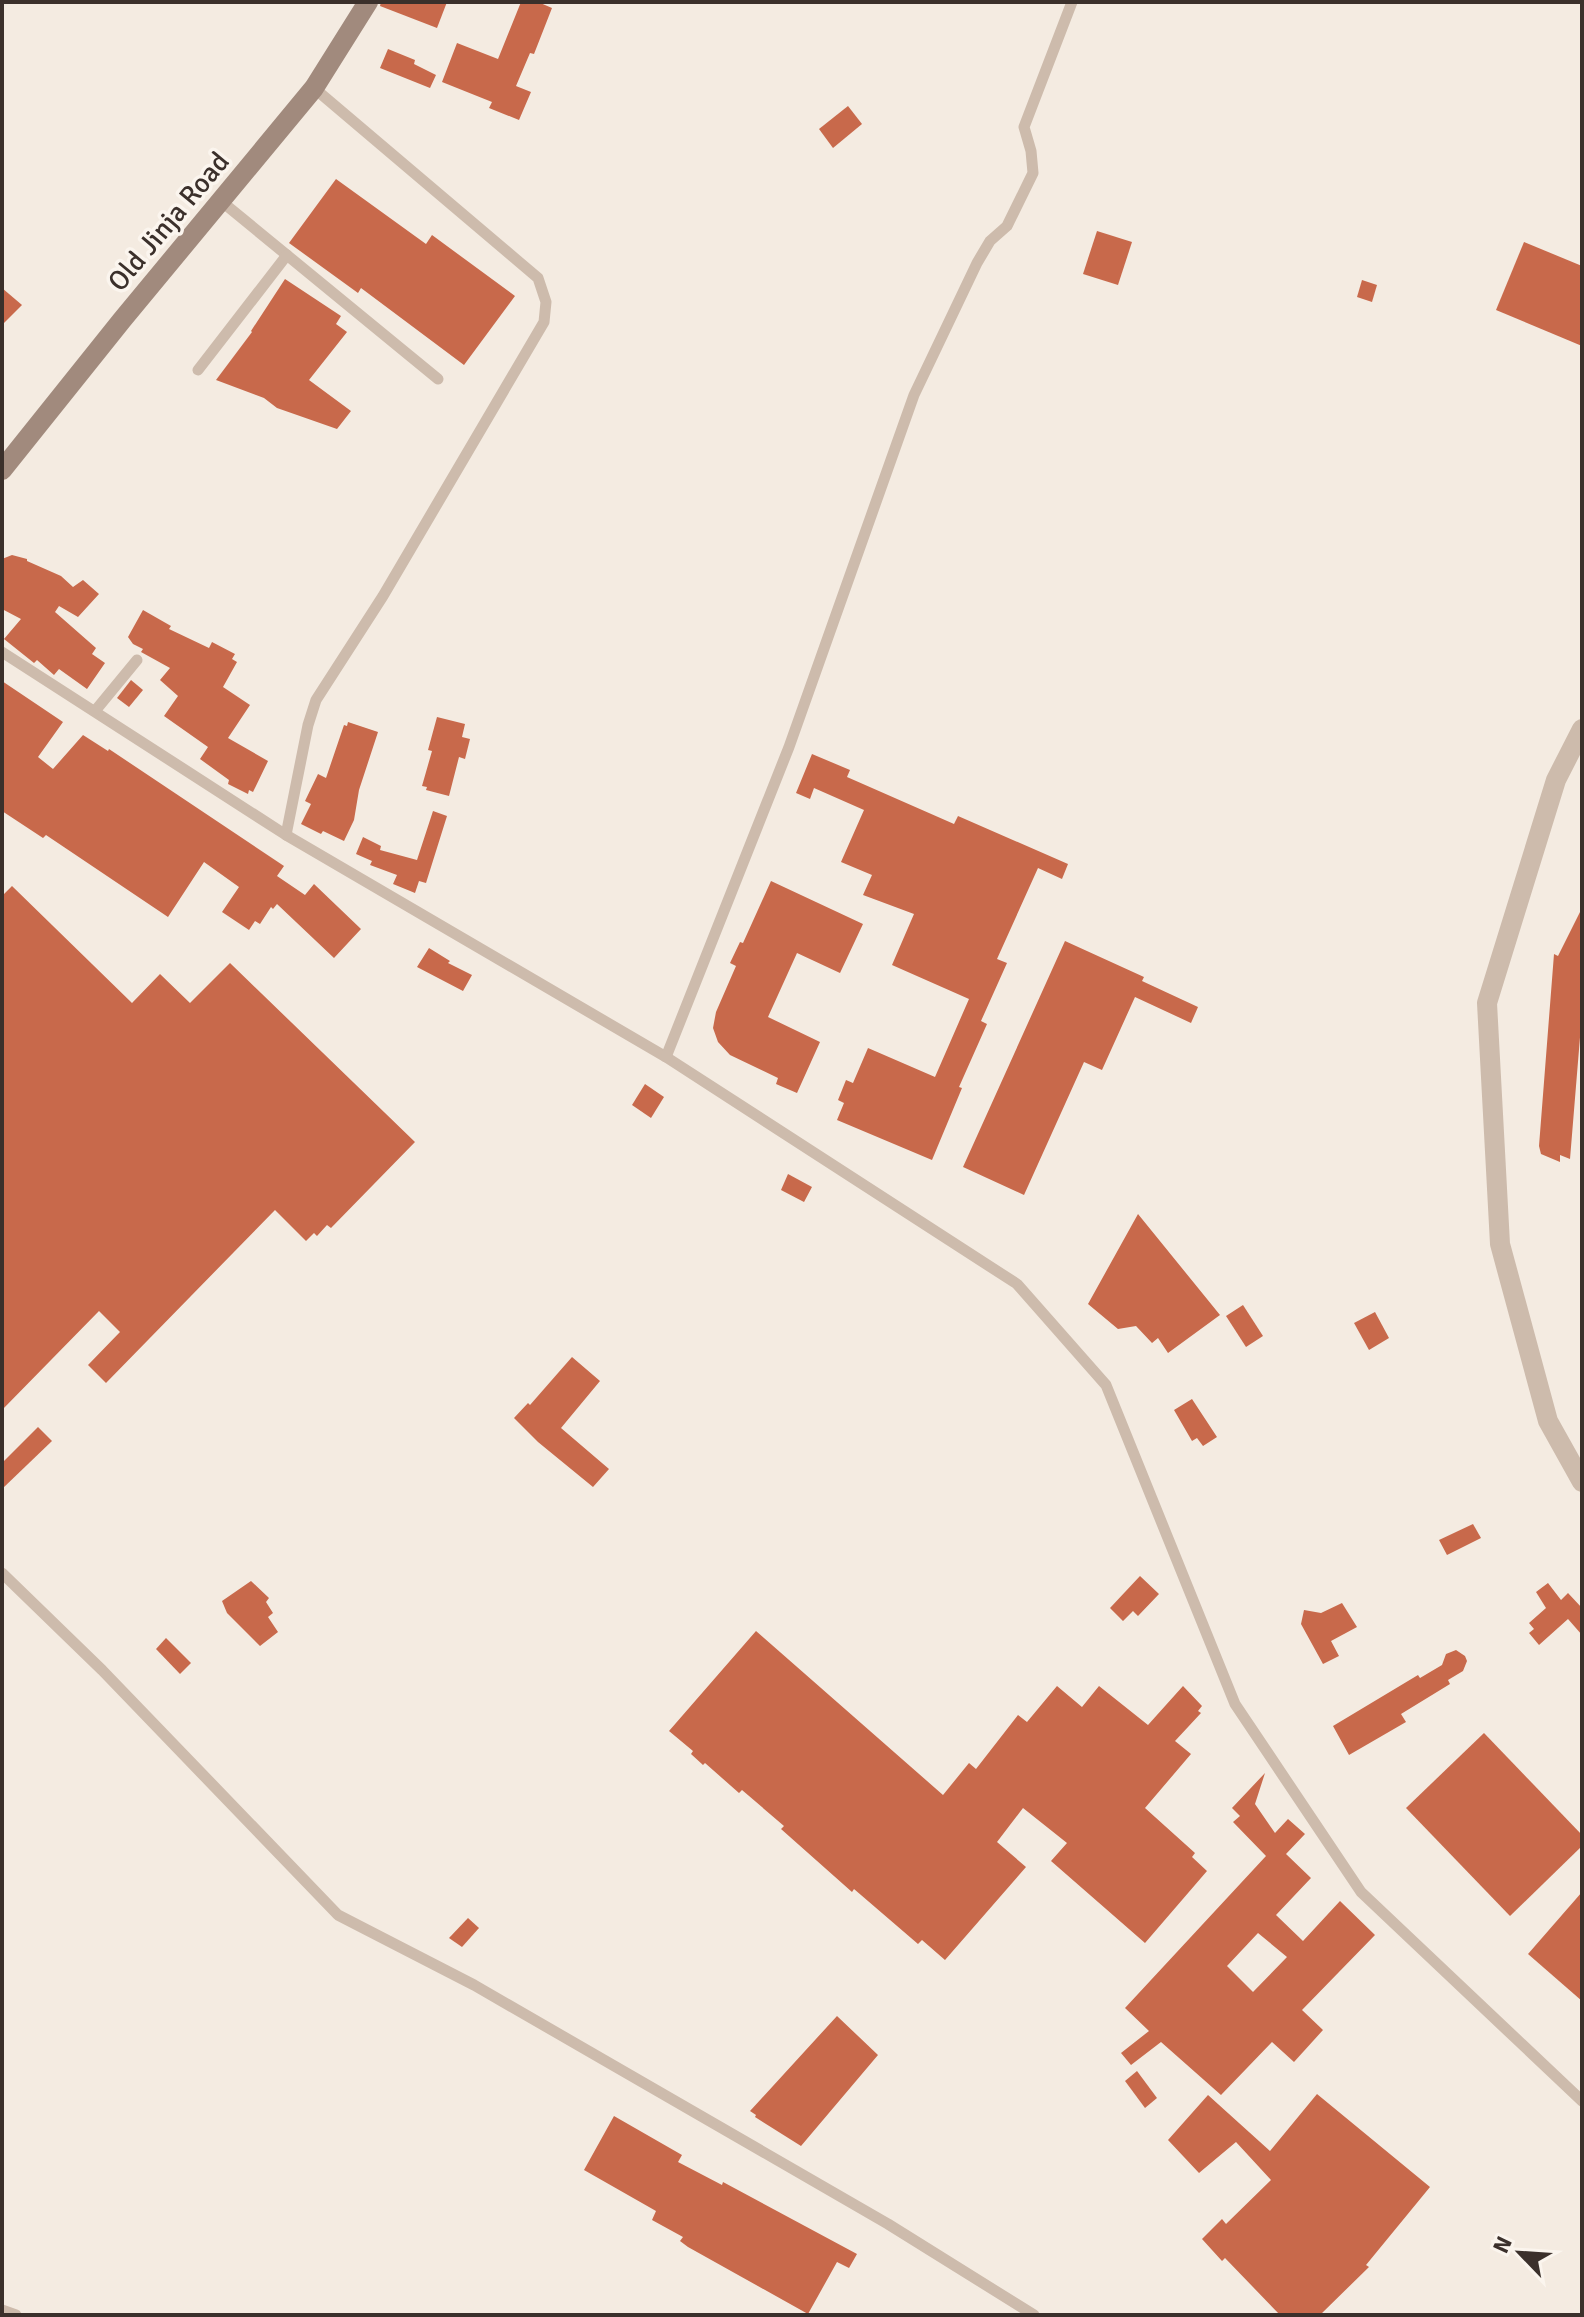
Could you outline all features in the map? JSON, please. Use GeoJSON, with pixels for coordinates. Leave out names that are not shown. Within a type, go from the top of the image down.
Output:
{"type":"FeatureCollection","features":[{"type":"Feature","properties":{"kind":"main road","name":"Old Jinja Road"},"geometry":{"type":"LineString","coordinates":[[2,470],[314,88],[368,2]]}},
{"type":"Feature","properties":{"kind":"street"},"geometry":{"type":"LineString","coordinates":[[1582,729],[1556,780],[1487,1003],[1500,1244],[1548,1421],[1582,1482]]}},
{"type":"Feature","properties":{"kind":"lane"},"geometry":{"type":"LineString","coordinates":[[666,1057],[789,747],[914,395],[977,263],[990,241],[1007,226],[1033,173],[1024,127],[1072,2]]}},
{"type":"Feature","properties":{"kind":"lane"},"geometry":{"type":"LineString","coordinates":[[286,835],[316,700],[383,596],[544,322],[546,302],[538,278],[314,88]]}},
{"type":"Feature","properties":{"kind":"lane"},"geometry":{"type":"LineString","coordinates":[[221,201],[438,379]]}},
{"type":"Feature","properties":{"kind":"lane"},"geometry":{"type":"LineString","coordinates":[[198,370],[287,255]]}},
{"type":"Feature","properties":{"kind":"lane"},"geometry":{"type":"LineString","coordinates":[[2,652],[286,835],[666,1057],[1017,1284],[1106,1385],[1235,1704],[1361,1892],[1582,2101]]}},
{"type":"Feature","properties":{"kind":"lane"},"geometry":{"type":"LineString","coordinates":[[95,711],[137,660]]}},
{"type":"Feature","properties":{"kind":"lane"},"geometry":{"type":"LineString","coordinates":[[2,1573],[102,1670],[338,1915],[474,1985],[888,2224],[1034,2315]]}},
{"type":"Feature","properties":{"kind":"lane"},"geometry":{"type":"LineString","coordinates":[[2,2310],[16,2315]]}},
{"type":"Feature","properties":{"kind":"building"},"geometry":{"type":"Polygon","coordinates":[[[381,2],[447,2],[437,28],[380,6],[381,2]]]}},
{"type":"Feature","properties":{"kind":"building"},"geometry":{"type":"Polygon","coordinates":[[[521,2],[538,2],[552,8],[534,54],[530,53],[516,86],[531,92],[519,120],[489,108],[492,102],[442,82],[457,43],[498,59],[521,2]]]}},
{"type":"Feature","properties":{"kind":"building"},"geometry":{"type":"Polygon","coordinates":[[[388,49],[415,60],[414,64],[436,75],[430,88],[380,68],[388,49]]]}},
{"type":"Feature","properties":{"kind":"building"},"geometry":{"type":"Polygon","coordinates":[[[848,106],[862,124],[833,148],[819,129],[848,106]]]}},
{"type":"Feature","properties":{"kind":"building"},"geometry":{"type":"Polygon","coordinates":[[[336,179],[426,244],[432,235],[515,296],[464,365],[361,288],[358,293],[289,243],[336,179]]]}},
{"type":"Feature","properties":{"kind":"building"},"geometry":{"type":"Polygon","coordinates":[[[1097,231],[1132,242],[1118,285],[1083,274],[1097,231]]]}},
{"type":"Feature","properties":{"kind":"building"},"geometry":{"type":"Polygon","coordinates":[[[1524,242],[1582,266],[1582,346],[1496,310],[1524,242]]]}},
{"type":"Feature","properties":{"kind":"building"},"geometry":{"type":"Polygon","coordinates":[[[285,279],[341,316],[336,324],[347,332],[309,380],[351,411],[337,429],[277,408],[264,398],[216,380],[252,332],[285,279]]]}},
{"type":"Feature","properties":{"kind":"building"},"geometry":{"type":"Polygon","coordinates":[[[1362,280],[1377,285],[1372,302],[1357,297],[1362,280]]]}},
{"type":"Feature","properties":{"kind":"building"},"geometry":{"type":"Polygon","coordinates":[[[2,288],[22,305],[2,325],[2,288]]]}},
{"type":"Feature","properties":{"kind":"building"},"geometry":{"type":"Polygon","coordinates":[[[12,555],[61,576],[73,587],[83,580],[99,594],[78,617],[59,606],[55,612],[96,648],[92,654],[105,663],[87,689],[59,669],[54,675],[37,660],[34,663],[4,639],[21,619],[2,609],[2,559],[12,555]]]}},
{"type":"Feature","properties":{"kind":"building"},"geometry":{"type":"Polygon","coordinates":[[[143,610],[171,626],[169,629],[209,648],[212,642],[235,654],[232,659],[237,662],[223,687],[250,705],[228,738],[268,761],[253,792],[249,790],[248,794],[228,784],[229,780],[200,759],[208,747],[164,716],[178,696],[160,680],[170,668],[141,652],[143,649],[128,637],[143,610]]]}},
{"type":"Feature","properties":{"kind":"building"},"geometry":{"type":"Polygon","coordinates":[[[131,680],[143,690],[129,707],[117,698],[131,680]]]}},
{"type":"Feature","properties":{"kind":"building"},"geometry":{"type":"Polygon","coordinates":[[[2,681],[63,722],[38,757],[53,769],[83,735],[109,749],[284,866],[277,876],[305,895],[314,884],[361,929],[334,958],[277,904],[273,909],[271,907],[260,924],[255,921],[249,930],[222,912],[239,887],[204,862],[168,917],[46,835],[43,838],[2,811],[2,681]]]}},
{"type":"Feature","properties":{"kind":"building"},"geometry":{"type":"Polygon","coordinates":[[[437,717],[465,724],[462,737],[470,739],[465,759],[459,757],[449,796],[422,786],[437,717]]]}},
{"type":"Feature","properties":{"kind":"building"},"geometry":{"type":"Polygon","coordinates":[[[348,722],[378,732],[359,790],[354,820],[344,841],[301,824],[311,804],[305,801],[318,774],[326,778],[344,725],[347,726],[348,722]]]}},
{"type":"Feature","properties":{"kind":"building"},"geometry":{"type":"Polygon","coordinates":[[[812,754],[850,770],[847,777],[954,824],[958,816],[1068,864],[1062,879],[1038,868],[997,959],[1007,963],[981,1021],[987,1024],[932,1160],[837,1120],[844,1103],[838,1100],[846,1080],[853,1083],[868,1048],[935,1077],[969,999],[892,965],[914,914],[863,895],[872,875],[841,862],[864,810],[814,788],[810,799],[796,793],[812,754]]]}},
{"type":"Feature","properties":{"kind":"building"},"geometry":{"type":"Polygon","coordinates":[[[433,811],[447,816],[426,883],[419,881],[415,893],[393,884],[397,875],[370,865],[372,861],[356,854],[363,837],[381,846],[380,850],[417,860],[433,811]]]}},
{"type":"Feature","properties":{"kind":"building"},"geometry":{"type":"Polygon","coordinates":[[[771,881],[863,924],[840,973],[797,953],[768,1017],[820,1042],[797,1093],[776,1084],[778,1078],[730,1055],[718,1042],[713,1028],[716,1012],[736,966],[730,963],[740,942],[743,943],[771,881]]]}},
{"type":"Feature","properties":{"kind":"building"},"geometry":{"type":"Polygon","coordinates":[[[12,886],[132,1003],[160,974],[190,1003],[230,963],[415,1142],[331,1228],[327,1225],[317,1236],[314,1233],[306,1241],[275,1210],[106,1383],[88,1365],[120,1332],[99,1311],[2,1410],[2,896],[12,886]]]}},
{"type":"Feature","properties":{"kind":"building"},"geometry":{"type":"Polygon","coordinates":[[[1582,908],[1582,1013],[1570,1159],[1560,1155],[1560,1162],[1541,1154],[1539,1146],[1554,954],[1558,956],[1582,908]]]}},
{"type":"Feature","properties":{"kind":"building"},"geometry":{"type":"Polygon","coordinates":[[[1065,941],[1144,977],[1142,981],[1198,1007],[1191,1023],[1135,997],[1102,1070],[1084,1062],[1024,1195],[963,1167],[1065,941]]]}},
{"type":"Feature","properties":{"kind":"building"},"geometry":{"type":"Polygon","coordinates":[[[429,948],[450,961],[448,963],[472,975],[463,991],[417,967],[429,948]]]}},
{"type":"Feature","properties":{"kind":"building"},"geometry":{"type":"Polygon","coordinates":[[[645,1084],[664,1097],[651,1118],[632,1105],[645,1084]]]}},
{"type":"Feature","properties":{"kind":"building"},"geometry":{"type":"Polygon","coordinates":[[[788,1174],[812,1187],[804,1202],[781,1190],[788,1174]]]}},
{"type":"Feature","properties":{"kind":"building"},"geometry":{"type":"Polygon","coordinates":[[[1138,1214],[1220,1315],[1168,1353],[1158,1338],[1152,1343],[1136,1326],[1118,1329],[1088,1304],[1138,1214]]]}},
{"type":"Feature","properties":{"kind":"building"},"geometry":{"type":"Polygon","coordinates":[[[1243,1305],[1263,1336],[1246,1347],[1226,1316],[1243,1305]]]}},
{"type":"Feature","properties":{"kind":"building"},"geometry":{"type":"Polygon","coordinates":[[[1375,1312],[1389,1338],[1369,1350],[1354,1323],[1375,1312]]]}},
{"type":"Feature","properties":{"kind":"building"},"geometry":{"type":"Polygon","coordinates":[[[572,1357],[600,1381],[561,1428],[609,1469],[593,1487],[514,1418],[528,1403],[530,1405],[572,1357]]]}},
{"type":"Feature","properties":{"kind":"building"},"geometry":{"type":"Polygon","coordinates":[[[1192,1399],[1217,1437],[1203,1446],[1197,1438],[1192,1441],[1174,1410],[1192,1399]]]}},
{"type":"Feature","properties":{"kind":"building"},"geometry":{"type":"Polygon","coordinates":[[[38,1427],[52,1441],[2,1489],[2,1463],[38,1427]]]}},
{"type":"Feature","properties":{"kind":"building"},"geometry":{"type":"Polygon","coordinates":[[[1473,1524],[1481,1538],[1447,1555],[1439,1540],[1473,1524]]]}},
{"type":"Feature","properties":{"kind":"building"},"geometry":{"type":"Polygon","coordinates":[[[1140,1576],[1159,1594],[1138,1616],[1133,1611],[1123,1621],[1110,1608],[1140,1576]]]}},
{"type":"Feature","properties":{"kind":"building"},"geometry":{"type":"Polygon","coordinates":[[[251,1581],[269,1598],[266,1602],[273,1613],[268,1617],[278,1632],[260,1646],[227,1613],[222,1601],[251,1581]]]}},
{"type":"Feature","properties":{"kind":"building"},"geometry":{"type":"Polygon","coordinates":[[[1548,1583],[1561,1600],[1568,1593],[1582,1608],[1582,1635],[1568,1619],[1539,1645],[1529,1633],[1534,1629],[1529,1623],[1546,1608],[1536,1592],[1548,1583]]]}},
{"type":"Feature","properties":{"kind":"building"},"geometry":{"type":"Polygon","coordinates":[[[1342,1603],[1357,1627],[1331,1641],[1339,1656],[1323,1664],[1301,1624],[1304,1610],[1321,1613],[1342,1603]]]}},
{"type":"Feature","properties":{"kind":"building"},"geometry":{"type":"Polygon","coordinates":[[[756,1631],[943,1795],[969,1763],[976,1769],[1018,1715],[1027,1722],[1057,1686],[1082,1707],[1099,1686],[1148,1725],[1183,1686],[1202,1706],[1198,1711],[1201,1713],[1175,1741],[1191,1754],[1145,1808],[1195,1853],[1192,1857],[1207,1871],[1145,1943],[1051,1861],[1067,1843],[1023,1808],[997,1842],[1026,1867],[945,1960],[922,1940],[918,1944],[854,1889],[852,1892],[781,1829],[784,1826],[742,1790],[739,1793],[705,1763],[703,1765],[691,1754],[693,1751],[669,1731],[756,1631]]]}},
{"type":"Feature","properties":{"kind":"building"},"geometry":{"type":"Polygon","coordinates":[[[166,1638],[191,1663],[180,1674],[156,1649],[166,1638]]]}},
{"type":"Feature","properties":{"kind":"building"},"geometry":{"type":"Polygon","coordinates":[[[1456,1650],[1467,1661],[1463,1671],[1448,1680],[1450,1684],[1401,1714],[1406,1722],[1349,1755],[1333,1726],[1418,1675],[1420,1678],[1442,1665],[1446,1654],[1456,1650]]]}},
{"type":"Feature","properties":{"kind":"building"},"geometry":{"type":"Polygon","coordinates":[[[1484,1733],[1582,1835],[1582,1846],[1510,1916],[1406,1808],[1484,1733]]]}},
{"type":"Feature","properties":{"kind":"building"},"geometry":{"type":"Polygon","coordinates":[[[1265,1773],[1255,1804],[1275,1833],[1288,1819],[1305,1834],[1286,1854],[1311,1878],[1276,1915],[1303,1941],[1340,1901],[1375,1935],[1302,2010],[1323,2030],[1294,2062],[1272,2042],[1221,2095],[1161,2042],[1131,2065],[1121,2053],[1149,2031],[1125,2008],[1266,1856],[1233,1822],[1240,1816],[1232,1808],[1265,1773]],[[1258,1933],[1227,1966],[1253,1992],[1287,1957],[1258,1933]]]}},
{"type":"Feature","properties":{"kind":"building"},"geometry":{"type":"Polygon","coordinates":[[[1582,1892],[1582,2001],[1528,1954],[1582,1892]]]}},
{"type":"Feature","properties":{"kind":"building"},"geometry":{"type":"Polygon","coordinates":[[[468,1918],[479,1928],[462,1947],[449,1938],[468,1918]]]}},
{"type":"Feature","properties":{"kind":"building"},"geometry":{"type":"Polygon","coordinates":[[[837,2016],[878,2055],[801,2146],[750,2111],[837,2016]]]}},
{"type":"Feature","properties":{"kind":"building"},"geometry":{"type":"Polygon","coordinates":[[[1137,2071],[1157,2098],[1145,2108],[1125,2081],[1137,2071]]]}},
{"type":"Feature","properties":{"kind":"building"},"geometry":{"type":"Polygon","coordinates":[[[1317,2094],[1430,2187],[1366,2265],[1369,2267],[1320,2315],[1280,2315],[1225,2258],[1222,2261],[1202,2239],[1222,2219],[1226,2224],[1271,2180],[1236,2142],[1199,2173],[1168,2140],[1208,2095],[1270,2151],[1317,2094]]]}},
{"type":"Feature","properties":{"kind":"building"},"geometry":{"type":"Polygon","coordinates":[[[614,2116],[682,2155],[678,2162],[722,2185],[723,2182],[857,2254],[849,2268],[837,2262],[808,2314],[688,2247],[680,2241],[683,2237],[652,2220],[656,2211],[584,2170],[614,2116]]]}}]}
